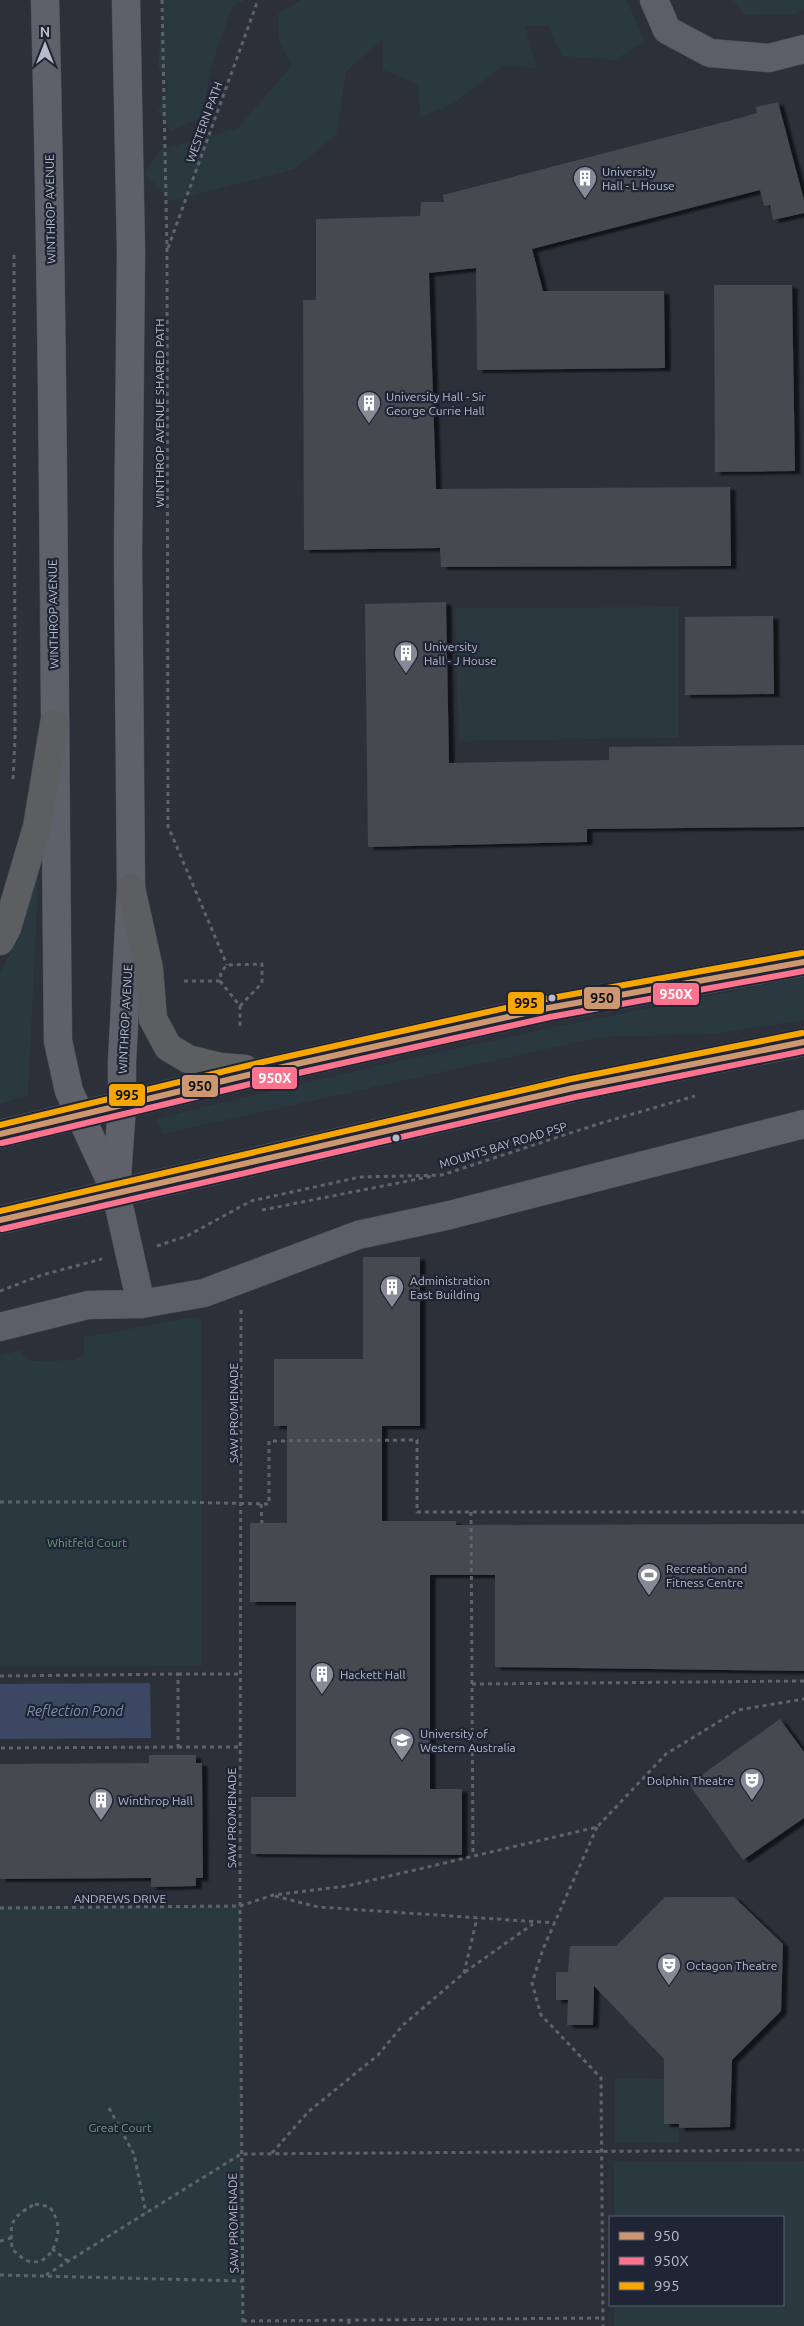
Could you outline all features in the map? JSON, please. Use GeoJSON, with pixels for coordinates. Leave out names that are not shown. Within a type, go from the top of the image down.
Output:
{"type":"FeatureCollection","features":[{"type":"Feature","properties":{"kind":"highway"},"geometry":{"type":"LineString","coordinates":[[0,941],[7,928],[37,827],[54,724]]}},
{"type":"Feature","properties":{"kind":"highway"},"geometry":{"type":"LineString","coordinates":[[131,888],[149,969],[153,1019],[168,1047],[188,1059],[221,1067],[265,1070]]}},
{"type":"Feature","properties":{"kind":"highway"},"geometry":{"type":"LineString","coordinates":[[0,1134],[265,1070],[548,1008],[804,962]]}},
{"type":"Feature","properties":{"kind":"highway"},"geometry":{"type":"LineString","coordinates":[[0,1220],[573,1088],[804,1042]]}},
{"type":"Feature","properties":{"kind":"main road","name":"WINTHROP AVENUE"},"geometry":{"type":"LineString","coordinates":[[45,0],[52,251],[54,724],[58,1041],[69,1091],[116,1193]]}},
{"type":"Feature","properties":{"kind":"main road","name":"WINTHROP AVENUE"},"geometry":{"type":"LineString","coordinates":[[116,1193],[122,1106],[122,1062],[131,888],[128,564],[131,251],[126,0]]}},
{"type":"Feature","properties":{"kind":"street"},"geometry":{"type":"LineString","coordinates":[[654,0],[667,30],[710,53],[769,58],[804,49]]}},
{"type":"Feature","properties":{"kind":"street"},"geometry":{"type":"LineString","coordinates":[[0,1327],[88,1305],[141,1304],[204,1293],[358,1235],[450,1215],[804,1124]]}},
{"type":"Feature","properties":{"kind":"street"},"geometry":{"type":"LineString","coordinates":[[116,1193],[141,1250],[141,1304]]}},
{"type":"Feature","properties":{"kind":"path","name":"WINTHROP AVENUE SHARED PATH"},"geometry":{"type":"LineString","coordinates":[[162,0],[167,251],[168,826],[227,965]]}},
{"type":"Feature","properties":{"kind":"path","name":"WESTERN PATH"},"geometry":{"type":"LineString","coordinates":[[167,251],[258,0]]}},
{"type":"Feature","properties":{"kind":"path"},"geometry":{"type":"LineString","coordinates":[[12,787],[15,739],[14,252]]}},
{"type":"Feature","properties":{"kind":"path"},"geometry":{"type":"LineString","coordinates":[[240,1006],[262,983],[262,964],[227,965],[221,972],[220,981],[240,1006],[240,1029]]}},
{"type":"Feature","properties":{"kind":"path"},"geometry":{"type":"LineString","coordinates":[[184,981],[220,981]]}},
{"type":"Feature","properties":{"kind":"path","name":"MOUNTS BAY ROAD PSP"},"geometry":{"type":"LineString","coordinates":[[0,1291],[42,1275],[141,1250],[187,1236],[251,1201],[360,1177],[442,1175],[598,1124],[702,1094]]}},
{"type":"Feature","properties":{"kind":"path"},"geometry":{"type":"LineString","coordinates":[[262,1210],[442,1175]]}},
{"type":"Feature","properties":{"kind":"path","name":"SAW PROMENADE"},"geometry":{"type":"LineString","coordinates":[[241,1309],[240,1906],[243,2324]]}},
{"type":"Feature","properties":{"kind":"path"},"geometry":{"type":"LineString","coordinates":[[0,1502],[268,1504],[268,1441],[417,1440],[417,1512],[804,1512]]}},
{"type":"Feature","properties":{"kind":"path"},"geometry":{"type":"LineString","coordinates":[[261,1504],[262,1523]]}},
{"type":"Feature","properties":{"kind":"path"},"geometry":{"type":"LineString","coordinates":[[471,1512],[473,1856]]}},
{"type":"Feature","properties":{"kind":"path"},"geometry":{"type":"LineString","coordinates":[[178,1674],[178,1747]]}},
{"type":"Feature","properties":{"kind":"path"},"geometry":{"type":"LineString","coordinates":[[0,1676],[241,1674]]}},
{"type":"Feature","properties":{"kind":"path"},"geometry":{"type":"LineString","coordinates":[[472,1684],[804,1681]]}},
{"type":"Feature","properties":{"kind":"path"},"geometry":{"type":"LineString","coordinates":[[603,2326],[601,2078],[542,2015],[532,1983],[555,1923],[597,1827],[666,1754],[738,1710],[804,1699]]}},
{"type":"Feature","properties":{"kind":"path"},"geometry":{"type":"LineString","coordinates":[[0,1748],[240,1746]]}},
{"type":"Feature","properties":{"kind":"path","name":"ANDREWS DRIVE"},"geometry":{"type":"LineString","coordinates":[[0,1908],[240,1906],[273,1896],[346,1886],[597,1827]]}},
{"type":"Feature","properties":{"kind":"path"},"geometry":{"type":"LineString","coordinates":[[273,1896],[318,1907],[555,1923]]}},
{"type":"Feature","properties":{"kind":"path"},"geometry":{"type":"LineString","coordinates":[[464,1973],[477,1918]]}},
{"type":"Feature","properties":{"kind":"path"},"geometry":{"type":"LineString","coordinates":[[272,2154],[308,2112],[378,2055],[403,2025],[464,1973],[534,1923]]}},
{"type":"Feature","properties":{"kind":"path"},"geometry":{"type":"LineString","coordinates":[[109,2108],[134,2154],[146,2213]]}},
{"type":"Feature","properties":{"kind":"path"},"geometry":{"type":"LineString","coordinates":[[46,2275],[241,2154],[804,2150]]}},
{"type":"Feature","properties":{"kind":"path"},"geometry":{"type":"LineString","coordinates":[[35,2204],[50,2207],[56,2217],[58,2230],[52,2249],[49,2255],[38,2262],[27,2260],[12,2249],[10,2228],[19,2213],[35,2204]]}},
{"type":"Feature","properties":{"kind":"path"},"geometry":{"type":"LineString","coordinates":[[0,2242],[11,2238]]}},
{"type":"Feature","properties":{"kind":"path"},"geometry":{"type":"LineString","coordinates":[[52,2249],[68,2262]]}},
{"type":"Feature","properties":{"kind":"path"},"geometry":{"type":"LineString","coordinates":[[0,2275],[242,2281]]}},
{"type":"Feature","properties":{"kind":"path"},"geometry":{"type":"LineString","coordinates":[[243,2324],[349,2320],[603,2318]]}},
{"type":"Feature","properties":{"kind":"path"},"geometry":{"type":"LineString","coordinates":[[349,2320],[349,2326]]}},
{"type":"Feature","properties":{"kind":"green space"},"geometry":{"type":"Polygon","coordinates":[[[163,0],[245,0],[232,7],[210,69],[203,116],[171,131],[158,112],[169,86],[158,66],[163,0]]]}},
{"type":"Feature","properties":{"kind":"green space"},"geometry":{"type":"Polygon","coordinates":[[[301,0],[627,0],[644,41],[615,60],[562,56],[548,26],[525,26],[537,68],[503,66],[453,104],[420,117],[418,84],[383,70],[383,38],[346,72],[337,134],[295,169],[171,201],[145,174],[160,150],[238,128],[292,65],[279,42],[278,14],[301,0]]]}},
{"type":"Feature","properties":{"kind":"green space"},"geometry":{"type":"Polygon","coordinates":[[[733,0],[804,0],[804,10],[795,14],[745,15],[733,0]]]}},
{"type":"Feature","properties":{"kind":"green space"},"geometry":{"type":"Polygon","coordinates":[[[678,607],[678,738],[459,741],[455,608],[678,607]]]}},
{"type":"Feature","properties":{"kind":"green space"},"geometry":{"type":"Polygon","coordinates":[[[39,863],[28,1096],[0,1104],[0,973],[15,944],[39,863]]]}},
{"type":"Feature","properties":{"kind":"green space"},"geometry":{"type":"Polygon","coordinates":[[[804,977],[804,1020],[713,1034],[601,1037],[162,1134],[157,1119],[399,1061],[560,1026],[804,977]]]}},
{"type":"Feature","properties":{"kind":"green space","name":"Whitfeld Court"},"geometry":{"type":"Polygon","coordinates":[[[201,1316],[202,1666],[0,1667],[0,1356],[20,1350],[26,1359],[32,1361],[74,1360],[84,1356],[84,1337],[201,1316]]]}},
{"type":"Feature","properties":{"kind":"green space","name":"Great Court"},"geometry":{"type":"Polygon","coordinates":[[[240,1906],[243,2326],[0,2326],[0,1908],[240,1906]]]}},
{"type":"Feature","properties":{"kind":"green space"},"geometry":{"type":"Polygon","coordinates":[[[615,2078],[664,2079],[664,2123],[679,2124],[679,2143],[615,2142],[615,2078]]]}},
{"type":"Feature","properties":{"kind":"green space"},"geometry":{"type":"Polygon","coordinates":[[[804,2161],[804,2326],[614,2326],[614,2306],[784,2306],[784,2216],[614,2216],[614,2162],[804,2161]]]}},
{"type":"Feature","properties":{"kind":"water","name":"Reflection Pond"},"geometry":{"type":"Polygon","coordinates":[[[150,1683],[151,1738],[0,1739],[0,1684],[150,1683]]]}},
{"type":"Feature","properties":{"kind":"building"},"geometry":{"type":"Polygon","coordinates":[[[778,102],[804,200],[804,213],[773,220],[770,205],[764,206],[760,190],[532,249],[543,291],[664,291],[665,368],[477,370],[476,268],[429,273],[436,489],[730,487],[731,566],[441,567],[440,548],[304,550],[303,300],[316,300],[316,219],[420,216],[421,202],[444,202],[443,195],[740,118],[757,113],[756,107],[778,102]]]}},
{"type":"Feature","properties":{"kind":"building"},"geometry":{"type":"Polygon","coordinates":[[[714,285],[792,285],[795,471],[715,472],[714,285]]]}},
{"type":"Feature","properties":{"kind":"building","name":"University Hall - J House"},"geometry":{"type":"Polygon","coordinates":[[[446,602],[449,763],[609,760],[609,747],[804,745],[804,827],[587,829],[587,842],[368,847],[365,604],[446,602]]]}},
{"type":"Feature","properties":{"kind":"building"},"geometry":{"type":"Polygon","coordinates":[[[773,616],[774,694],[685,695],[685,617],[773,616]]]}},
{"type":"Feature","properties":{"kind":"building"},"geometry":{"type":"Polygon","coordinates":[[[363,1257],[420,1257],[420,1426],[382,1426],[382,1521],[456,1521],[456,1525],[804,1524],[804,1671],[495,1667],[495,1575],[430,1575],[430,1789],[462,1789],[462,1855],[251,1854],[251,1797],[296,1797],[296,1602],[250,1602],[250,1523],[287,1523],[287,1426],[274,1426],[274,1359],[363,1359],[363,1257]]]}},
{"type":"Feature","properties":{"kind":"building","name":"Dolphin Theatre"},"geometry":{"type":"Polygon","coordinates":[[[780,1719],[804,1752],[804,1818],[743,1860],[689,1784],[780,1719]]]}},
{"type":"Feature","properties":{"kind":"building","name":"Winthrop Hall"},"geometry":{"type":"Polygon","coordinates":[[[149,1755],[196,1755],[196,1763],[202,1763],[203,1878],[196,1878],[196,1886],[151,1887],[151,1878],[0,1879],[0,1764],[149,1763],[149,1755]]]}},
{"type":"Feature","properties":{"kind":"building","name":"Octagon Theatre"},"geometry":{"type":"Polygon","coordinates":[[[665,1897],[734,1897],[783,1944],[781,2011],[732,2060],[730,2127],[679,2128],[679,2124],[664,2124],[664,2059],[594,1986],[593,2025],[567,2025],[568,2000],[556,2000],[556,1972],[568,1972],[570,1946],[616,1946],[665,1897]]]}},
{"type":"Feature","properties":{"kind":"transit line","name":"995"},"geometry":{"type":"LineString","coordinates":[[0,1125],[263,1062],[546,999],[802,953]]}},
{"type":"Feature","properties":{"kind":"transit line","name":"950"},"geometry":{"type":"LineString","coordinates":[[0,1134],[265,1071],[548,1008],[804,962]]}},
{"type":"Feature","properties":{"kind":"transit line","name":"950X"},"geometry":{"type":"LineString","coordinates":[[2,1143],[267,1080],[550,1017],[804,971]]}},
{"type":"Feature","properties":{"kind":"transit line","name":"995"},"geometry":{"type":"LineString","coordinates":[[0,1211],[571,1079],[802,1033]]}},
{"type":"Feature","properties":{"kind":"transit line","name":"950"},"geometry":{"type":"LineString","coordinates":[[0,1220],[573,1088],[804,1042]]}},
{"type":"Feature","properties":{"kind":"transit line","name":"950X"},"geometry":{"type":"LineString","coordinates":[[2,1229],[575,1097],[804,1051]]}},
{"type":"Feature","properties":{"kind":"place","name":"University Hall - L House"},"geometry":{"type":"Point","coordinates":[585,199]}},
{"type":"Feature","properties":{"kind":"place","name":"University Hall - Sir George Currie Hall"},"geometry":{"type":"Point","coordinates":[369,424]}},
{"type":"Feature","properties":{"kind":"place","name":"University Hall - J House"},"geometry":{"type":"Point","coordinates":[406,674]}},
{"type":"Feature","properties":{"kind":"place","name":"Administration East Building"},"geometry":{"type":"Point","coordinates":[392,1308]}},
{"type":"Feature","properties":{"kind":"place","name":"Recreation and Fitness Centre"},"geometry":{"type":"Point","coordinates":[649,1596]}},
{"type":"Feature","properties":{"kind":"place","name":"Hackett Hall"},"geometry":{"type":"Point","coordinates":[322,1695]}},
{"type":"Feature","properties":{"kind":"place","name":"University of Western Australia"},"geometry":{"type":"Point","coordinates":[402,1761]}},
{"type":"Feature","properties":{"kind":"place","name":"Dolphin Theatre"},"geometry":{"type":"Point","coordinates":[752,1801]}},
{"type":"Feature","properties":{"kind":"place","name":"Winthrop Hall"},"geometry":{"type":"Point","coordinates":[101,1821]}},
{"type":"Feature","properties":{"kind":"place","name":"Octagon Theatre"},"geometry":{"type":"Point","coordinates":[669,1986]}}]}
